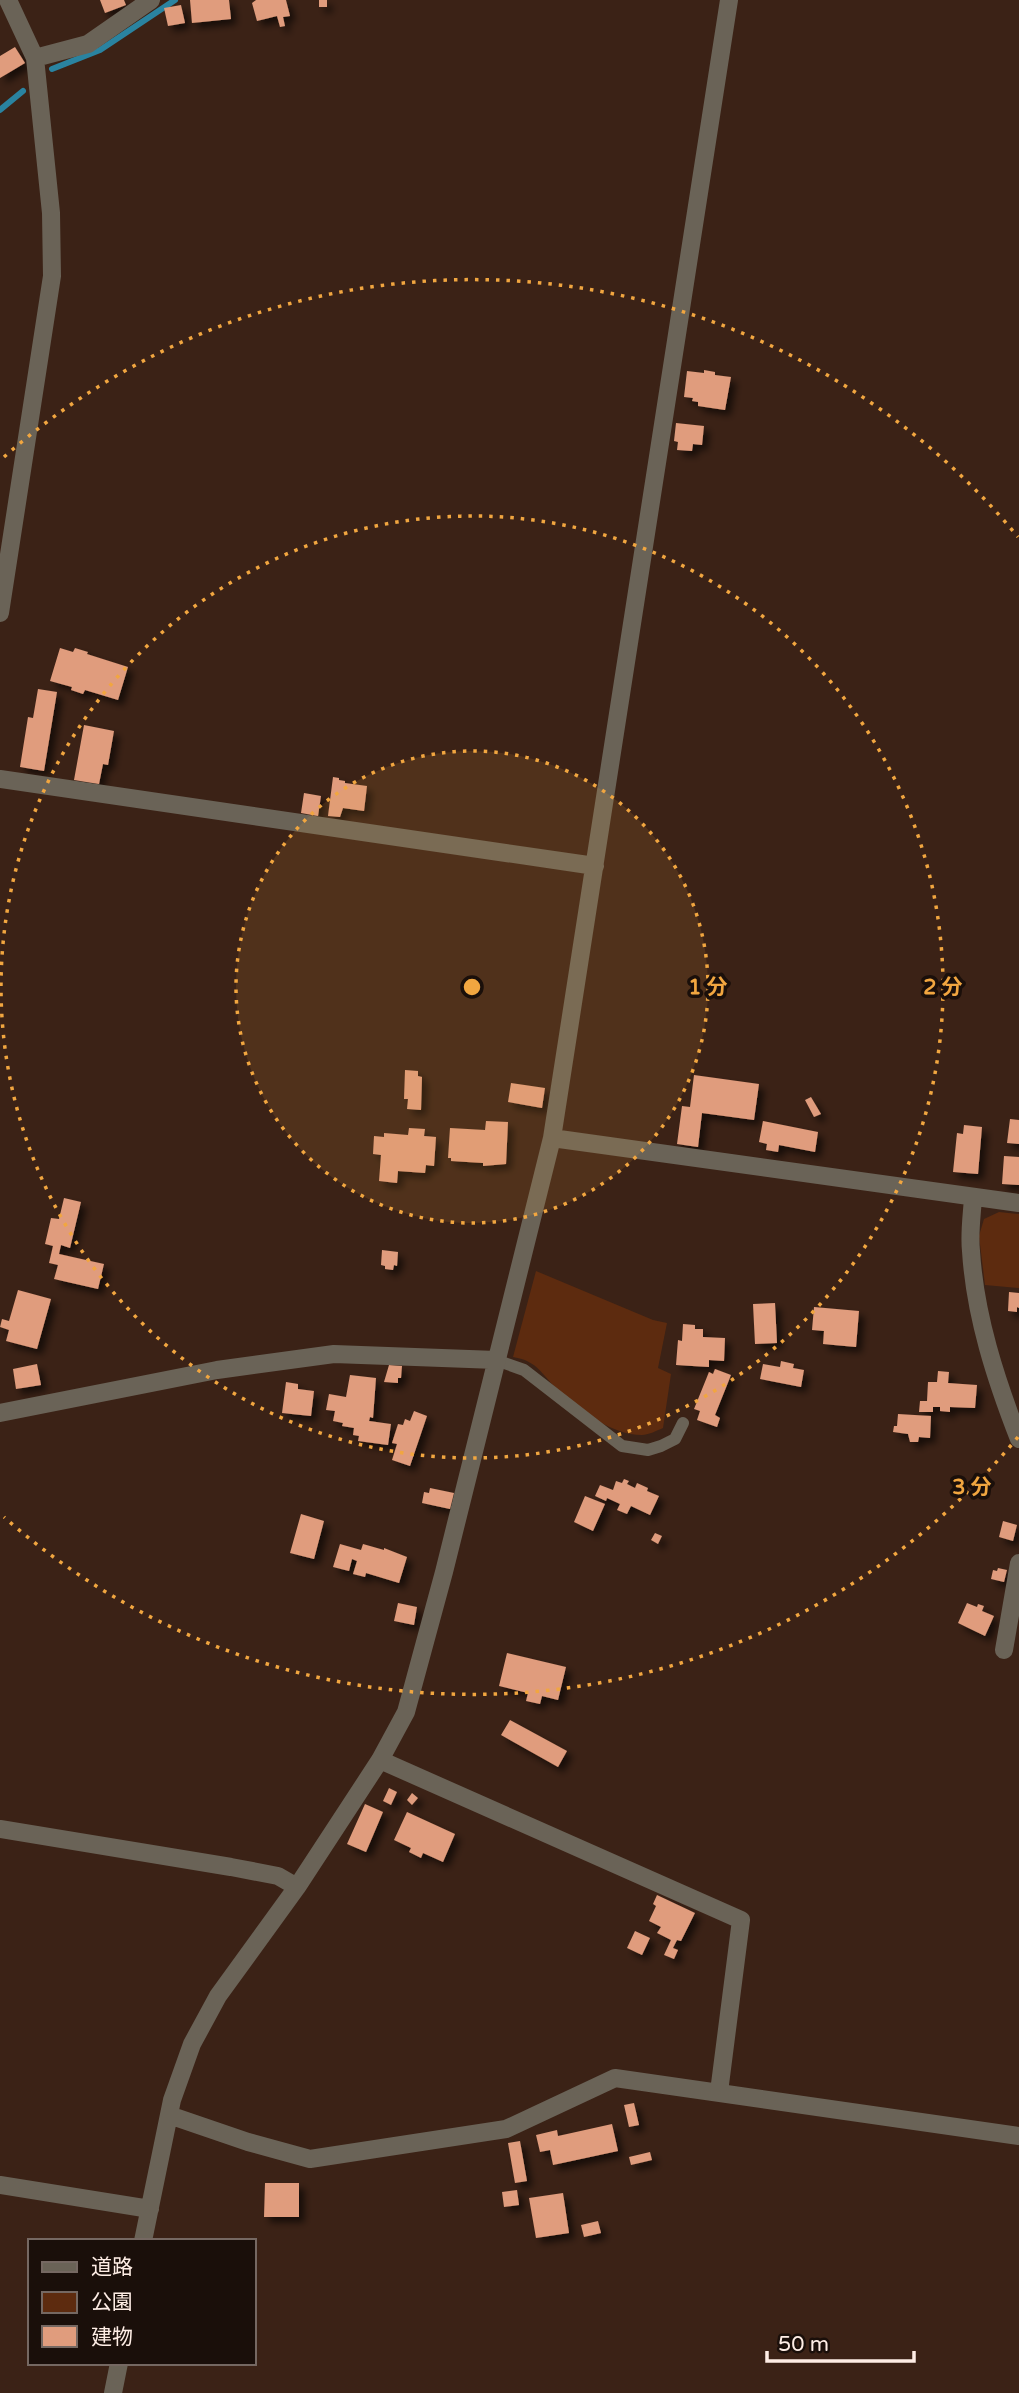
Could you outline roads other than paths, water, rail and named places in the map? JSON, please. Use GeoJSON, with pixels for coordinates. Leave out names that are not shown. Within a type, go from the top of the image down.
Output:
{"type":"FeatureCollection","features":[{"type":"Feature","properties":{"kind":"street"},"geometry":{"type":"LineString","coordinates":[[0,613],[52,276],[51,213],[35,58],[8,0]]}},
{"type":"Feature","properties":{"kind":"street"},"geometry":{"type":"LineString","coordinates":[[35,58],[88,44],[151,0]]}},
{"type":"Feature","properties":{"kind":"street"},"geometry":{"type":"LineString","coordinates":[[143,2239],[169,2115],[192,2044],[218,1996],[297,1887],[380,1760],[406,1712],[444,1572],[552,1138],[729,0]]}},
{"type":"Feature","properties":{"kind":"street"},"geometry":{"type":"LineString","coordinates":[[0,779],[595,866]]}},
{"type":"Feature","properties":{"kind":"street"},"geometry":{"type":"LineString","coordinates":[[552,1138],[1019,1203]]}},
{"type":"Feature","properties":{"kind":"street"},"geometry":{"type":"LineString","coordinates":[[972,1197],[971,1251],[981,1313],[997,1381],[1019,1440]]}},
{"type":"Feature","properties":{"kind":"street"},"geometry":{"type":"LineString","coordinates":[[0,1413],[217,1370],[334,1354],[496,1360]]}},
{"type":"Feature","properties":{"kind":"street"},"geometry":{"type":"LineString","coordinates":[[1004,1650],[1019,1563]]}},
{"type":"Feature","properties":{"kind":"street"},"geometry":{"type":"LineString","coordinates":[[380,1760],[741,1920],[719,2092]]}},
{"type":"Feature","properties":{"kind":"street"},"geometry":{"type":"LineString","coordinates":[[0,1829],[278,1876],[297,1887]]}},
{"type":"Feature","properties":{"kind":"street"},"geometry":{"type":"LineString","coordinates":[[169,2115],[248,2142],[310,2159],[506,2129],[615,2078],[1019,2136]]}},
{"type":"Feature","properties":{"kind":"street"},"geometry":{"type":"LineString","coordinates":[[0,2185],[150,2209]]}},
{"type":"Feature","properties":{"kind":"street"},"geometry":{"type":"LineString","coordinates":[[113,2393],[119,2365]]}},
{"type":"Feature","properties":{"kind":"lane"},"geometry":{"type":"LineString","coordinates":[[496,1360],[524,1370],[622,1446],[648,1450],[661,1446],[675,1439],[682,1423]]}},
{"type":"Feature","properties":{"kind":"waterway"},"geometry":{"type":"LineString","coordinates":[[52,69],[100,50],[175,0]]}},
{"type":"Feature","properties":{"kind":"waterway"},"geometry":{"type":"LineString","coordinates":[[0,110],[23,91]]}}]}
